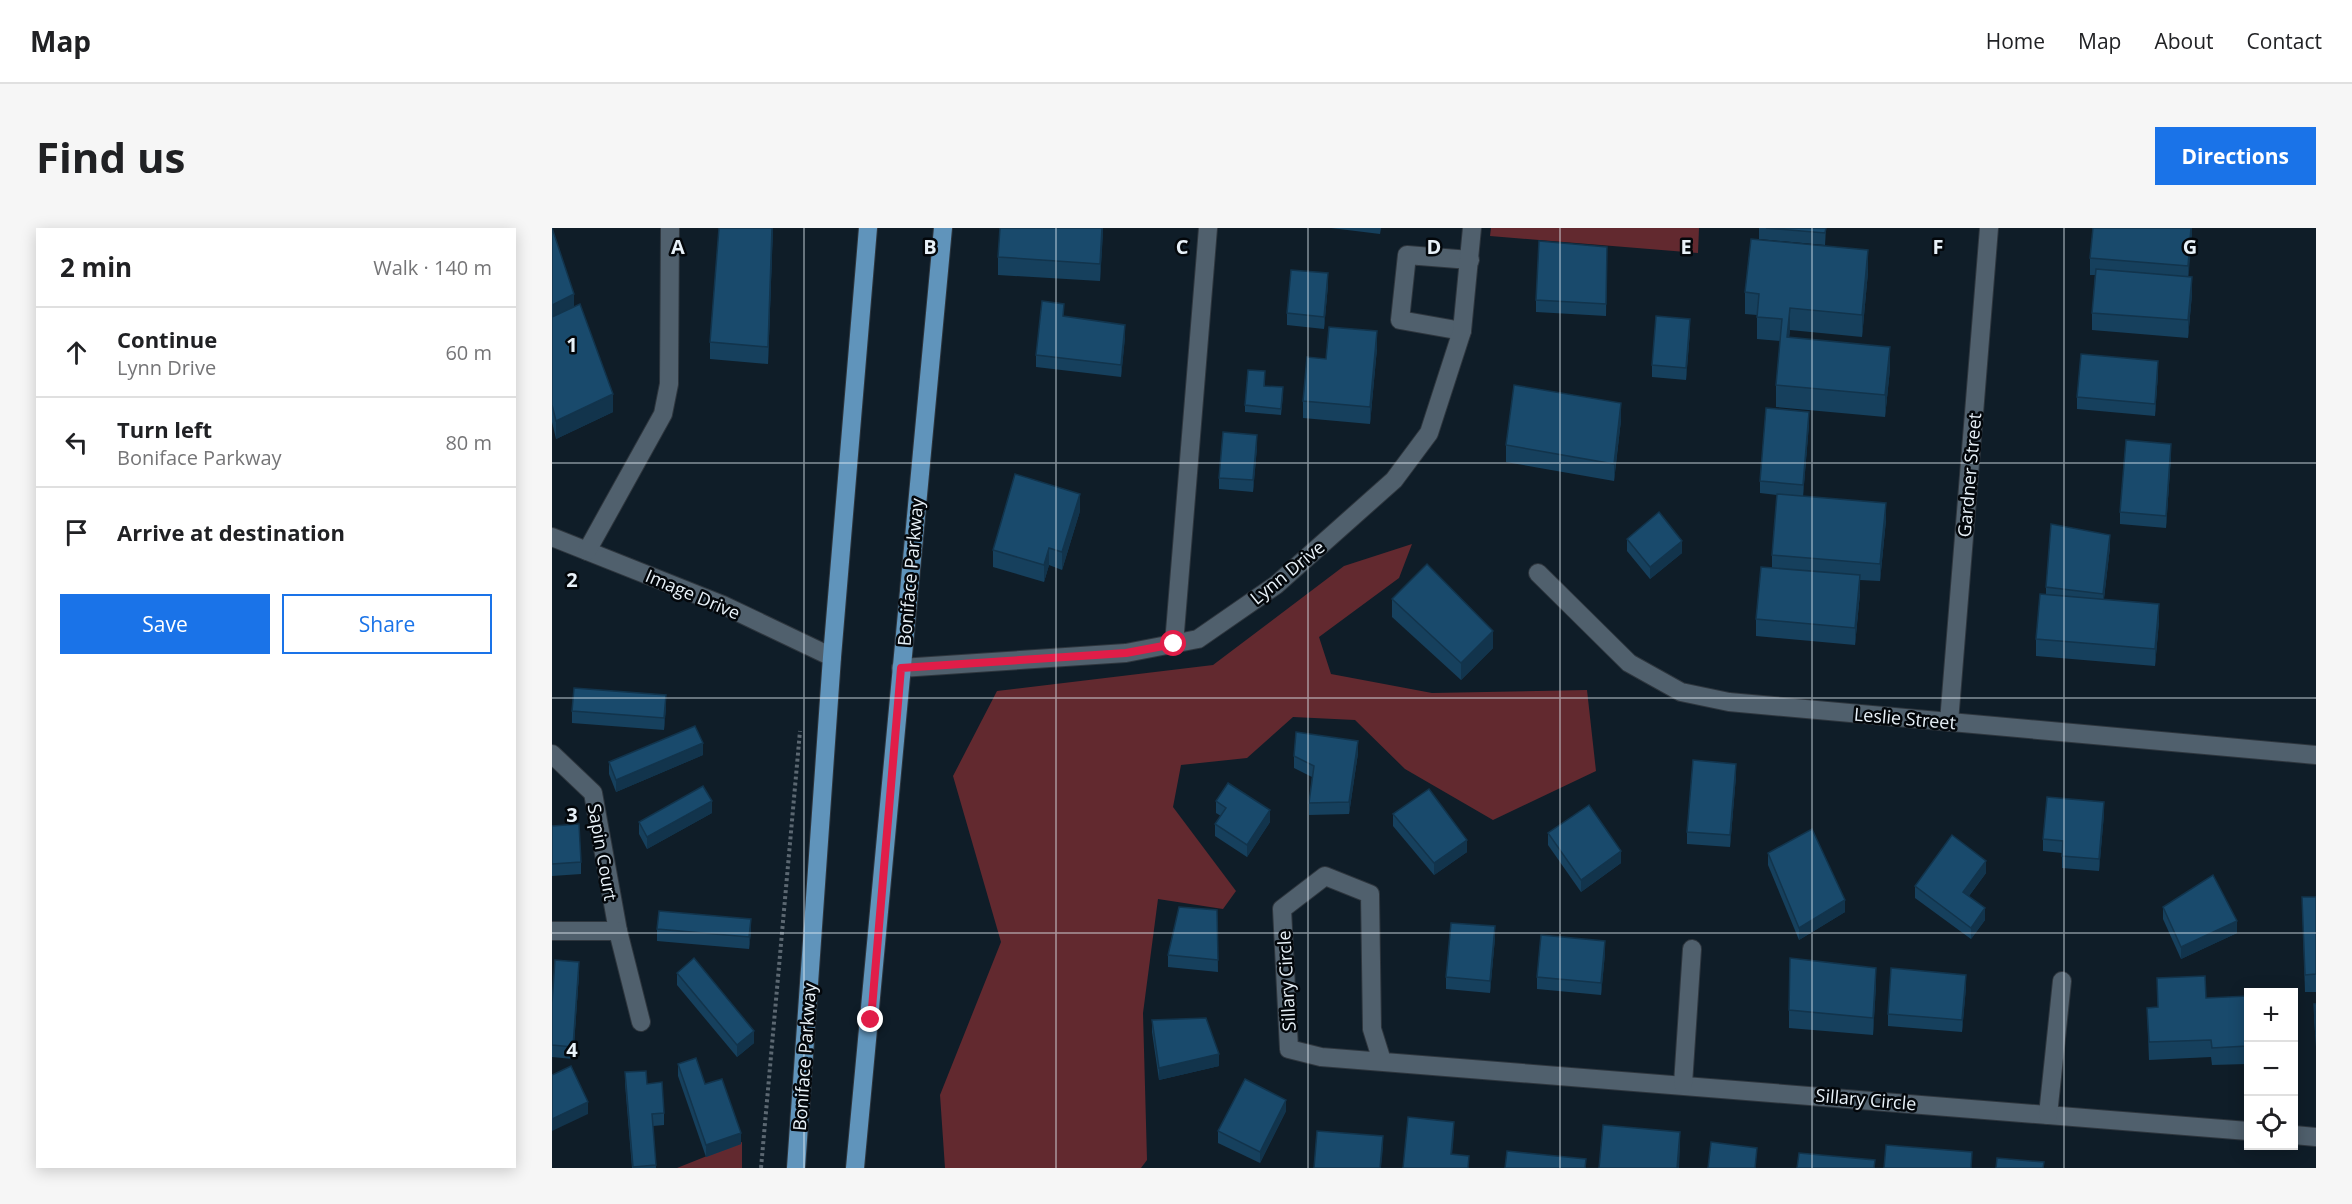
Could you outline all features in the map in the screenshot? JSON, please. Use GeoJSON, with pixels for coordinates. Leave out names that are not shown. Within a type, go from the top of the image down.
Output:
{"type":"FeatureCollection","features":[{"type":"Feature","properties":{"kind":"main road","name":"Boniface Parkway"},"geometry":{"type":"LineString","coordinates":[[796,1168],[832,657],[868,228]]}},
{"type":"Feature","properties":{"kind":"main road","name":"Boniface Parkway"},"geometry":{"type":"LineString","coordinates":[[855,1168],[943,228]]}},
{"type":"Feature","properties":{"kind":"street"},"geometry":{"type":"LineString","coordinates":[[587,551],[663,414],[669,384],[670,228]]}},
{"type":"Feature","properties":{"kind":"street"},"geometry":{"type":"LineString","coordinates":[[1174,644],[1208,228]]}},
{"type":"Feature","properties":{"kind":"street","name":"Lynn Drive"},"geometry":{"type":"LineString","coordinates":[[901,668],[1126,653],[1198,639],[1276,585],[1394,480],[1429,433],[1462,331],[1472,228]]}},
{"type":"Feature","properties":{"kind":"street","name":"Gardner Street"},"geometry":{"type":"LineString","coordinates":[[1949,722],[1989,228]]}},
{"type":"Feature","properties":{"kind":"street"},"geometry":{"type":"LineString","coordinates":[[1462,331],[1400,320],[1407,255],[1470,260]]}},
{"type":"Feature","properties":{"kind":"street","name":"Image Drive"},"geometry":{"type":"LineString","coordinates":[[552,537],[723,605],[832,657]]}},
{"type":"Feature","properties":{"kind":"street","name":"Leslie Street"},"geometry":{"type":"LineString","coordinates":[[1538,573],[1629,663],[1682,692],[1729,702],[2316,755]]}},
{"type":"Feature","properties":{"kind":"street","name":"Sapin Court"},"geometry":{"type":"LineString","coordinates":[[552,754],[592,794],[618,931],[641,1022]]}},
{"type":"Feature","properties":{"kind":"street","name":"Sillary Circle"},"geometry":{"type":"LineString","coordinates":[[1382,1061],[1372,1029],[1370,894],[1325,876],[1282,909],[1289,1049],[1321,1057],[1683,1084],[2244,1131]]}},
{"type":"Feature","properties":{"kind":"street"},"geometry":{"type":"LineString","coordinates":[[552,931],[618,931]]}},
{"type":"Feature","properties":{"kind":"street"},"geometry":{"type":"LineString","coordinates":[[1683,1084],[1692,949]]}},
{"type":"Feature","properties":{"kind":"street"},"geometry":{"type":"LineString","coordinates":[[2049,1115],[2062,981]]}},
{"type":"Feature","properties":{"kind":"street"},"geometry":{"type":"LineString","coordinates":[[2298,1135],[2316,1137]]}},
{"type":"Feature","properties":{"kind":"shaded area"},"geometry":{"type":"Polygon","coordinates":[[[1491,228],[1699,228],[1698,253],[1490,236],[1491,228]]]}},
{"type":"Feature","properties":{"kind":"shaded area"},"geometry":{"type":"Polygon","coordinates":[[[1412,544],[1399,578],[1319,637],[1331,674],[1432,693],[1587,690],[1596,771],[1493,820],[1405,769],[1355,720],[1293,717],[1247,758],[1181,765],[1173,807],[1236,891],[1223,909],[1158,899],[1143,1013],[1147,1160],[1141,1168],[945,1168],[940,1095],[1001,942],[953,776],[997,691],[1213,665],[1344,566],[1412,544]]]}},
{"type":"Feature","properties":{"kind":"shaded area"},"geometry":{"type":"Polygon","coordinates":[[[742,1142],[742,1168],[677,1168],[742,1142]]]}},
{"type":"Feature","properties":{"kind":"building"},"geometry":{"type":"Polygon","coordinates":[[[552,228],[574,294],[552,305],[552,228]]]}},
{"type":"Feature","properties":{"kind":"building"},"geometry":{"type":"Polygon","coordinates":[[[719,228],[772,228],[768,347],[710,342],[719,228]]]}},
{"type":"Feature","properties":{"kind":"building"},"geometry":{"type":"Polygon","coordinates":[[[1000,228],[1102,228],[1100,264],[998,257],[1000,228]]]}},
{"type":"Feature","properties":{"kind":"building"},"geometry":{"type":"Polygon","coordinates":[[[1766,228],[1826,228],[1825,233],[1766,228]]]}},
{"type":"Feature","properties":{"kind":"building"},"geometry":{"type":"Polygon","coordinates":[[[2093,228],[2191,228],[2188,266],[2090,258],[2093,228]]]}},
{"type":"Feature","properties":{"kind":"building"},"geometry":{"type":"Polygon","coordinates":[[[1751,239],[1868,250],[1862,315],[1790,308],[1787,337],[1890,347],[1885,395],[1776,385],[1782,319],[1757,317],[1759,294],[1745,292],[1751,239]]]}},
{"type":"Feature","properties":{"kind":"building"},"geometry":{"type":"Polygon","coordinates":[[[1539,241],[1607,247],[1606,304],[1536,300],[1539,241]]]}},
{"type":"Feature","properties":{"kind":"building"},"geometry":{"type":"Polygon","coordinates":[[[2096,269],[2192,277],[2188,320],[2092,313],[2096,269]]]}},
{"type":"Feature","properties":{"kind":"building"},"geometry":{"type":"Polygon","coordinates":[[[1291,270],[1328,273],[1324,317],[1287,313],[1291,270]]]}},
{"type":"Feature","properties":{"kind":"building"},"geometry":{"type":"Polygon","coordinates":[[[1042,301],[1064,304],[1063,316],[1125,325],[1121,365],[1036,355],[1042,301]]]}},
{"type":"Feature","properties":{"kind":"building"},"geometry":{"type":"Polygon","coordinates":[[[580,304],[613,394],[556,421],[552,405],[552,317],[580,304]]]}},
{"type":"Feature","properties":{"kind":"building"},"geometry":{"type":"Polygon","coordinates":[[[1656,316],[1690,319],[1686,368],[1652,365],[1656,316]]]}},
{"type":"Feature","properties":{"kind":"building"},"geometry":{"type":"Polygon","coordinates":[[[1329,327],[1377,331],[1370,407],[1303,401],[1307,357],[1326,359],[1329,327]]]}},
{"type":"Feature","properties":{"kind":"building"},"geometry":{"type":"Polygon","coordinates":[[[2081,354],[2158,361],[2155,404],[2077,397],[2081,354]]]}},
{"type":"Feature","properties":{"kind":"building"},"geometry":{"type":"Polygon","coordinates":[[[1248,370],[1265,371],[1264,386],[1283,387],[1281,409],[1245,405],[1248,370]]]}},
{"type":"Feature","properties":{"kind":"building"},"geometry":{"type":"Polygon","coordinates":[[[1514,385],[1621,403],[1614,464],[1506,445],[1514,385]]]}},
{"type":"Feature","properties":{"kind":"building"},"geometry":{"type":"Polygon","coordinates":[[[1766,408],[1809,412],[1803,485],[1760,481],[1766,408]]]}},
{"type":"Feature","properties":{"kind":"building"},"geometry":{"type":"Polygon","coordinates":[[[1223,432],[1257,435],[1253,480],[1219,478],[1223,432]]]}},
{"type":"Feature","properties":{"kind":"building"},"geometry":{"type":"Polygon","coordinates":[[[2126,440],[2171,444],[2166,516],[2120,512],[2126,440]]]}},
{"type":"Feature","properties":{"kind":"building"},"geometry":{"type":"Polygon","coordinates":[[[1015,474],[1080,494],[1062,552],[1049,548],[1044,565],[993,550],[1015,474]]]}},
{"type":"Feature","properties":{"kind":"building"},"geometry":{"type":"Polygon","coordinates":[[[1777,494],[1886,503],[1880,564],[1772,555],[1777,494]]]}},
{"type":"Feature","properties":{"kind":"building"},"geometry":{"type":"Polygon","coordinates":[[[1659,512],[1682,541],[1650,567],[1627,539],[1659,512]]]}},
{"type":"Feature","properties":{"kind":"building"},"geometry":{"type":"Polygon","coordinates":[[[2051,524],[2110,535],[2103,594],[2046,587],[2051,524]]]}},
{"type":"Feature","properties":{"kind":"building"},"geometry":{"type":"Polygon","coordinates":[[[1427,564],[1493,631],[1461,663],[1392,599],[1427,564]]]}},
{"type":"Feature","properties":{"kind":"building"},"geometry":{"type":"Polygon","coordinates":[[[1761,567],[1860,575],[1855,628],[1756,619],[1761,567]]]}},
{"type":"Feature","properties":{"kind":"building"},"geometry":{"type":"Polygon","coordinates":[[[2040,594],[2159,604],[2155,649],[2036,639],[2040,594]]]}},
{"type":"Feature","properties":{"kind":"building"},"geometry":{"type":"Polygon","coordinates":[[[574,688],[666,695],[664,718],[572,711],[574,688]]]}},
{"type":"Feature","properties":{"kind":"building"},"geometry":{"type":"Polygon","coordinates":[[[695,726],[703,743],[616,780],[609,762],[695,726]]]}},
{"type":"Feature","properties":{"kind":"building"},"geometry":{"type":"Polygon","coordinates":[[[1296,732],[1358,741],[1349,802],[1309,803],[1314,766],[1294,756],[1296,732]]]}},
{"type":"Feature","properties":{"kind":"building"},"geometry":{"type":"Polygon","coordinates":[[[1693,760],[1736,764],[1730,835],[1687,832],[1693,760]]]}},
{"type":"Feature","properties":{"kind":"building"},"geometry":{"type":"Polygon","coordinates":[[[1228,783],[1270,810],[1247,845],[1215,824],[1226,808],[1216,801],[1228,783]]]}},
{"type":"Feature","properties":{"kind":"building"},"geometry":{"type":"Polygon","coordinates":[[[703,786],[712,801],[647,837],[639,822],[703,786]]]}},
{"type":"Feature","properties":{"kind":"building"},"geometry":{"type":"Polygon","coordinates":[[[1429,789],[1467,840],[1434,863],[1393,814],[1429,789]]]}},
{"type":"Feature","properties":{"kind":"building"},"geometry":{"type":"Polygon","coordinates":[[[2047,797],[2104,802],[2099,859],[2062,856],[2063,841],[2043,839],[2047,797]]]}},
{"type":"Feature","properties":{"kind":"building"},"geometry":{"type":"Polygon","coordinates":[[[1589,805],[1621,851],[1581,880],[1548,833],[1589,805]]]}},
{"type":"Feature","properties":{"kind":"building"},"geometry":{"type":"Polygon","coordinates":[[[579,824],[581,862],[552,864],[552,826],[579,824]]]}},
{"type":"Feature","properties":{"kind":"building"},"geometry":{"type":"Polygon","coordinates":[[[1812,829],[1845,900],[1799,928],[1768,853],[1812,829]]]}},
{"type":"Feature","properties":{"kind":"building"},"geometry":{"type":"Polygon","coordinates":[[[1952,835],[1986,861],[1963,892],[1985,908],[1971,928],[1915,886],[1952,835]]]}},
{"type":"Feature","properties":{"kind":"building"},"geometry":{"type":"Polygon","coordinates":[[[2213,875],[2237,921],[2181,947],[2163,907],[2213,875]]]}},
{"type":"Feature","properties":{"kind":"building"},"geometry":{"type":"Polygon","coordinates":[[[2302,897],[2316,897],[2316,974],[2305,975],[2302,897]]]}},
{"type":"Feature","properties":{"kind":"building"},"geometry":{"type":"Polygon","coordinates":[[[1179,907],[1217,910],[1218,960],[1168,955],[1179,907]]]}},
{"type":"Feature","properties":{"kind":"building"},"geometry":{"type":"Polygon","coordinates":[[[659,911],[751,919],[749,937],[657,929],[659,911]]]}},
{"type":"Feature","properties":{"kind":"building"},"geometry":{"type":"Polygon","coordinates":[[[1451,923],[1495,926],[1490,981],[1446,977],[1451,923]]]}},
{"type":"Feature","properties":{"kind":"building"},"geometry":{"type":"Polygon","coordinates":[[[1541,935],[1605,941],[1601,983],[1537,977],[1541,935]]]}},
{"type":"Feature","properties":{"kind":"building"},"geometry":{"type":"Polygon","coordinates":[[[694,958],[754,1031],[737,1045],[677,973],[694,958]]]}},
{"type":"Feature","properties":{"kind":"building"},"geometry":{"type":"Polygon","coordinates":[[[1790,958],[1876,968],[1873,1018],[1789,1010],[1790,958]]]}},
{"type":"Feature","properties":{"kind":"building"},"geometry":{"type":"Polygon","coordinates":[[[555,960],[579,962],[573,1047],[552,1045],[555,960]]]}},
{"type":"Feature","properties":{"kind":"building"},"geometry":{"type":"Polygon","coordinates":[[[1891,968],[1966,975],[1962,1020],[1888,1014],[1891,968]]]}},
{"type":"Feature","properties":{"kind":"building"},"geometry":{"type":"Polygon","coordinates":[[[2205,976],[2206,998],[2244,996],[2244,1046],[2212,1048],[2211,1040],[2149,1042],[2147,1008],[2158,1007],[2157,978],[2205,976]]]}},
{"type":"Feature","properties":{"kind":"building"},"geometry":{"type":"Polygon","coordinates":[[[2314,1004],[2316,1004],[2316,1035],[2314,1004]]]}},
{"type":"Feature","properties":{"kind":"building"},"geometry":{"type":"Polygon","coordinates":[[[1206,1018],[1219,1054],[1159,1068],[1152,1020],[1206,1018]]]}},
{"type":"Feature","properties":{"kind":"building"},"geometry":{"type":"Polygon","coordinates":[[[696,1058],[705,1084],[722,1079],[741,1133],[706,1145],[678,1064],[696,1058]]]}},
{"type":"Feature","properties":{"kind":"building"},"geometry":{"type":"Polygon","coordinates":[[[571,1066],[588,1102],[552,1119],[552,1075],[571,1066]]]}},
{"type":"Feature","properties":{"kind":"building"},"geometry":{"type":"Polygon","coordinates":[[[646,1071],[647,1084],[662,1082],[664,1113],[652,1114],[656,1165],[633,1167],[625,1072],[646,1071]]]}},
{"type":"Feature","properties":{"kind":"building"},"geometry":{"type":"Polygon","coordinates":[[[1245,1079],[1286,1100],[1260,1152],[1218,1131],[1245,1079]]]}},
{"type":"Feature","properties":{"kind":"building"},"geometry":{"type":"Polygon","coordinates":[[[1408,1117],[1454,1122],[1451,1154],[1469,1156],[1468,1168],[1403,1168],[1408,1117]]]}},
{"type":"Feature","properties":{"kind":"building"},"geometry":{"type":"Polygon","coordinates":[[[1603,1125],[1680,1132],[1677,1168],[1599,1168],[1603,1125]]]}},
{"type":"Feature","properties":{"kind":"building"},"geometry":{"type":"Polygon","coordinates":[[[1317,1131],[1383,1136],[1380,1168],[1314,1168],[1317,1131]]]}},
{"type":"Feature","properties":{"kind":"building"},"geometry":{"type":"Polygon","coordinates":[[[1711,1142],[1757,1148],[1755,1168],[1708,1168],[1711,1142]]]}},
{"type":"Feature","properties":{"kind":"building"},"geometry":{"type":"Polygon","coordinates":[[[1886,1145],[1972,1152],[1971,1168],[1884,1168],[1886,1145]]]}},
{"type":"Feature","properties":{"kind":"building"},"geometry":{"type":"Polygon","coordinates":[[[1507,1151],[1586,1159],[1585,1168],[1505,1168],[1507,1151]]]}},
{"type":"Feature","properties":{"kind":"building"},"geometry":{"type":"Polygon","coordinates":[[[1799,1153],[1875,1160],[1874,1168],[1797,1168],[1799,1153]]]}},
{"type":"Feature","properties":{"kind":"building"},"geometry":{"type":"Polygon","coordinates":[[[1997,1158],[2044,1162],[2043,1168],[1996,1168],[1997,1158]]]}},
{"type":"Feature","properties":{"kind":"route"},"geometry":{"type":"LineString","coordinates":[[871,1020],[901,668],[1126,653],[1174,644]]}}]}
